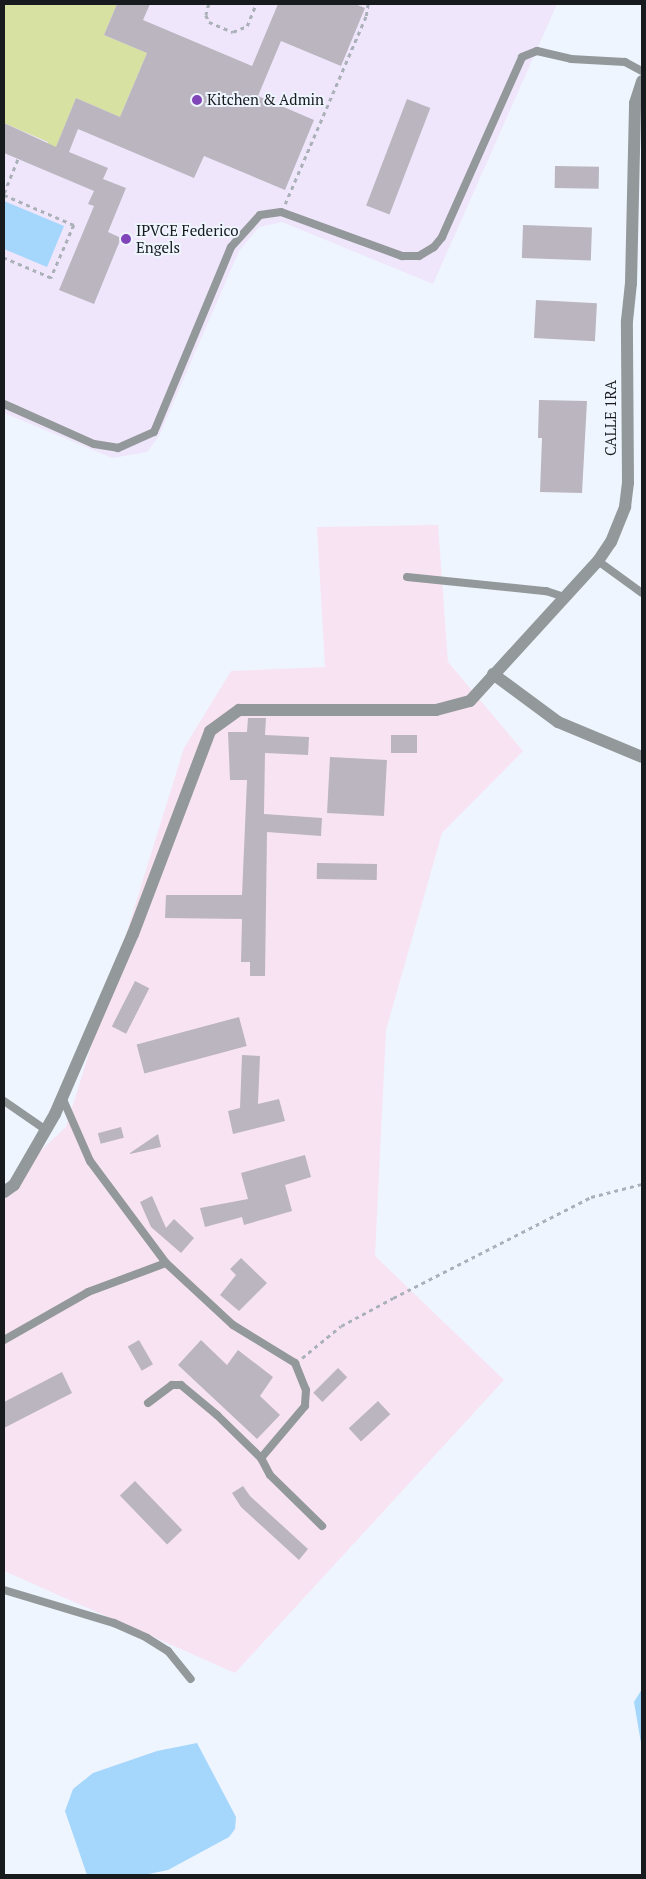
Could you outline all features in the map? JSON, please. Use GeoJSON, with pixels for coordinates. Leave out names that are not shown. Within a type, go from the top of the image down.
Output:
{"type":"FeatureCollection","features":[{"type":"Feature","properties":{"kind":"street","name":"CALLE 1RA"},"geometry":{"type":"LineString","coordinates":[[62,1097],[133,934],[210,731],[239,710],[436,710],[470,701],[598,561],[618,527],[628,483],[627,321],[637,283],[635,102],[642,81]]}},
{"type":"Feature","properties":{"kind":"street"},"geometry":{"type":"LineString","coordinates":[[493,674],[558,722],[642,756]]}},
{"type":"Feature","properties":{"kind":"street"},"geometry":{"type":"LineString","coordinates":[[4,1192],[14,1184],[46,1130],[62,1097]]}},
{"type":"Feature","properties":{"kind":"lane"},"geometry":{"type":"LineString","coordinates":[[4,404],[94,444],[118,448],[154,432],[231,247],[260,214],[281,212],[402,256],[419,256],[434,247],[442,237],[522,57],[537,51],[579,60],[625,62],[642,71]]}},
{"type":"Feature","properties":{"kind":"lane"},"geometry":{"type":"LineString","coordinates":[[598,561],[642,593]]}},
{"type":"Feature","properties":{"kind":"lane"},"geometry":{"type":"LineString","coordinates":[[407,577],[546,590],[565,597]]}},
{"type":"Feature","properties":{"kind":"lane"},"geometry":{"type":"LineString","coordinates":[[62,1097],[90,1161],[166,1263],[233,1325],[295,1363],[306,1390],[305,1406],[261,1458]]}},
{"type":"Feature","properties":{"kind":"lane"},"geometry":{"type":"LineString","coordinates":[[4,1101],[46,1130]]}},
{"type":"Feature","properties":{"kind":"lane"},"geometry":{"type":"LineString","coordinates":[[4,1340],[88,1292],[166,1263]]}},
{"type":"Feature","properties":{"kind":"lane"},"geometry":{"type":"LineString","coordinates":[[148,1403],[172,1385],[180,1385],[217,1415],[261,1458],[270,1476],[322,1526]]}},
{"type":"Feature","properties":{"kind":"lane"},"geometry":{"type":"LineString","coordinates":[[4,1590],[53,1603],[147,1638],[168,1651],[191,1679]]}},
{"type":"Feature","properties":{"kind":"path"},"geometry":{"type":"LineString","coordinates":[[210,4],[206,15],[209,22],[232,32],[247,26],[256,4]]}},
{"type":"Feature","properties":{"kind":"path"},"geometry":{"type":"LineString","coordinates":[[281,212],[366,16],[368,4]]}},
{"type":"Feature","properties":{"kind":"path"},"geometry":{"type":"LineString","coordinates":[[4,258],[51,278],[74,225],[4,194],[18,159]]}},
{"type":"Feature","properties":{"kind":"path"},"geometry":{"type":"LineString","coordinates":[[295,1363],[341,1326],[393,1298],[591,1197],[642,1184]]}},
{"type":"Feature","properties":{"kind":"shaded area","name":"IPVCE Federico Engels"},"geometry":{"type":"Polygon","coordinates":[[[4,4],[557,4],[433,284],[282,222],[259,227],[239,251],[159,436],[147,452],[112,458],[4,413],[4,4]]]}},
{"type":"Feature","properties":{"kind":"shaded area"},"geometry":{"type":"Polygon","coordinates":[[[438,525],[448,662],[523,751],[442,833],[386,1030],[375,1256],[504,1380],[235,1673],[4,1571],[4,1185],[66,1127],[184,748],[231,671],[325,667],[317,527],[438,525]]]}},
{"type":"Feature","properties":{"kind":"green space"},"geometry":{"type":"Polygon","coordinates":[[[4,4],[117,4],[104,35],[147,53],[120,117],[76,98],[53,155],[44,151],[48,142],[4,123],[4,4]]]}},
{"type":"Feature","properties":{"kind":"water"},"geometry":{"type":"Polygon","coordinates":[[[4,201],[64,226],[47,267],[4,249],[4,201]]]}},
{"type":"Feature","properties":{"kind":"water"},"geometry":{"type":"Polygon","coordinates":[[[642,1689],[642,1749],[634,1702],[642,1689]]]}},
{"type":"Feature","properties":{"kind":"water"},"geometry":{"type":"Polygon","coordinates":[[[197,1743],[236,1817],[235,1829],[229,1837],[168,1870],[144,1875],[87,1875],[65,1811],[73,1789],[93,1773],[157,1751],[197,1743]]]}},
{"type":"Feature","properties":{"kind":"building","name":"Kitchen & Admin"},"geometry":{"type":"Polygon","coordinates":[[[117,4],[150,4],[143,20],[252,66],[278,4],[355,4],[365,8],[341,66],[281,41],[258,96],[314,120],[285,190],[204,156],[194,178],[78,129],[69,152],[108,168],[103,179],[126,188],[108,232],[121,238],[94,304],[59,290],[94,206],[88,204],[94,191],[4,153],[4,123],[56,147],[76,98],[120,117],[147,53],[104,35],[117,4]]]}},
{"type":"Feature","properties":{"kind":"building"},"geometry":{"type":"Polygon","coordinates":[[[407,99],[430,108],[389,214],[366,205],[407,99]]]}},
{"type":"Feature","properties":{"kind":"building"},"geometry":{"type":"Polygon","coordinates":[[[555,166],[599,167],[599,189],[555,188],[555,166]]]}},
{"type":"Feature","properties":{"kind":"building"},"geometry":{"type":"Polygon","coordinates":[[[523,225],[592,227],[591,260],[522,258],[523,225]]]}},
{"type":"Feature","properties":{"kind":"building"},"geometry":{"type":"Polygon","coordinates":[[[536,300],[597,303],[595,341],[534,338],[536,300]]]}},
{"type":"Feature","properties":{"kind":"building"},"geometry":{"type":"Polygon","coordinates":[[[539,400],[587,401],[582,493],[540,492],[542,438],[538,438],[539,400]]]}},
{"type":"Feature","properties":{"kind":"building"},"geometry":{"type":"Polygon","coordinates":[[[248,718],[266,718],[265,735],[309,737],[308,755],[265,753],[264,814],[322,818],[321,836],[267,832],[265,976],[250,976],[250,962],[241,962],[242,919],[165,918],[166,895],[242,895],[247,780],[230,780],[228,732],[247,732],[248,718]]]}},
{"type":"Feature","properties":{"kind":"building"},"geometry":{"type":"Polygon","coordinates":[[[391,735],[417,735],[417,753],[391,753],[391,735]]]}},
{"type":"Feature","properties":{"kind":"building"},"geometry":{"type":"Polygon","coordinates":[[[330,757],[387,760],[384,816],[327,813],[330,757]]]}},
{"type":"Feature","properties":{"kind":"building"},"geometry":{"type":"Polygon","coordinates":[[[317,863],[377,864],[377,880],[317,879],[317,863]]]}},
{"type":"Feature","properties":{"kind":"building"},"geometry":{"type":"Polygon","coordinates":[[[135,981],[149,988],[126,1034],[112,1026],[135,981]]]}},
{"type":"Feature","properties":{"kind":"building"},"geometry":{"type":"Polygon","coordinates":[[[239,1017],[247,1046],[144,1073],[137,1044],[239,1017]]]}},
{"type":"Feature","properties":{"kind":"building"},"geometry":{"type":"Polygon","coordinates":[[[242,1055],[260,1056],[258,1104],[279,1099],[285,1121],[233,1134],[228,1111],[240,1108],[242,1055]]]}},
{"type":"Feature","properties":{"kind":"building"},"geometry":{"type":"Polygon","coordinates":[[[121,1127],[124,1138],[101,1144],[98,1133],[121,1127]]]}},
{"type":"Feature","properties":{"kind":"building"},"geometry":{"type":"Polygon","coordinates":[[[158,1134],[161,1147],[130,1154],[130,1153],[158,1134]]]}},
{"type":"Feature","properties":{"kind":"building"},"geometry":{"type":"Polygon","coordinates":[[[305,1155],[311,1177],[285,1185],[292,1211],[244,1225],[242,1217],[205,1227],[200,1208],[248,1199],[241,1173],[305,1155]]]}},
{"type":"Feature","properties":{"kind":"building"},"geometry":{"type":"Polygon","coordinates":[[[152,1196],[166,1228],[174,1219],[194,1238],[181,1253],[151,1227],[140,1202],[152,1196]]]}},
{"type":"Feature","properties":{"kind":"building"},"geometry":{"type":"Polygon","coordinates":[[[241,1258],[267,1283],[239,1311],[220,1295],[236,1275],[230,1269],[241,1258]]]}},
{"type":"Feature","properties":{"kind":"building"},"geometry":{"type":"Polygon","coordinates":[[[139,1340],[153,1364],[142,1371],[128,1346],[139,1340]]]}},
{"type":"Feature","properties":{"kind":"building"},"geometry":{"type":"Polygon","coordinates":[[[201,1340],[227,1365],[238,1350],[273,1377],[260,1396],[280,1415],[257,1439],[178,1365],[201,1340]]]}},
{"type":"Feature","properties":{"kind":"building"},"geometry":{"type":"Polygon","coordinates":[[[338,1368],[347,1377],[322,1402],[313,1393],[338,1368]]]}},
{"type":"Feature","properties":{"kind":"building"},"geometry":{"type":"Polygon","coordinates":[[[62,1372],[72,1393],[4,1428],[4,1402],[62,1372]]]}},
{"type":"Feature","properties":{"kind":"building"},"geometry":{"type":"Polygon","coordinates":[[[378,1401],[390,1414],[361,1441],[349,1428],[378,1401]]]}},
{"type":"Feature","properties":{"kind":"building"},"geometry":{"type":"Polygon","coordinates":[[[135,1481],[182,1530],[167,1545],[120,1496],[135,1481]]]}},
{"type":"Feature","properties":{"kind":"building"},"geometry":{"type":"Polygon","coordinates":[[[243,1486],[250,1496],[308,1549],[299,1560],[241,1507],[232,1493],[243,1486]]]}},
{"type":"Feature","properties":{"kind":"place","name":"Kitchen & Admin"},"geometry":{"type":"Point","coordinates":[197,100]}},
{"type":"Feature","properties":{"kind":"place","name":"IPVCE Federico Engels"},"geometry":{"type":"Point","coordinates":[126,239]}}]}
